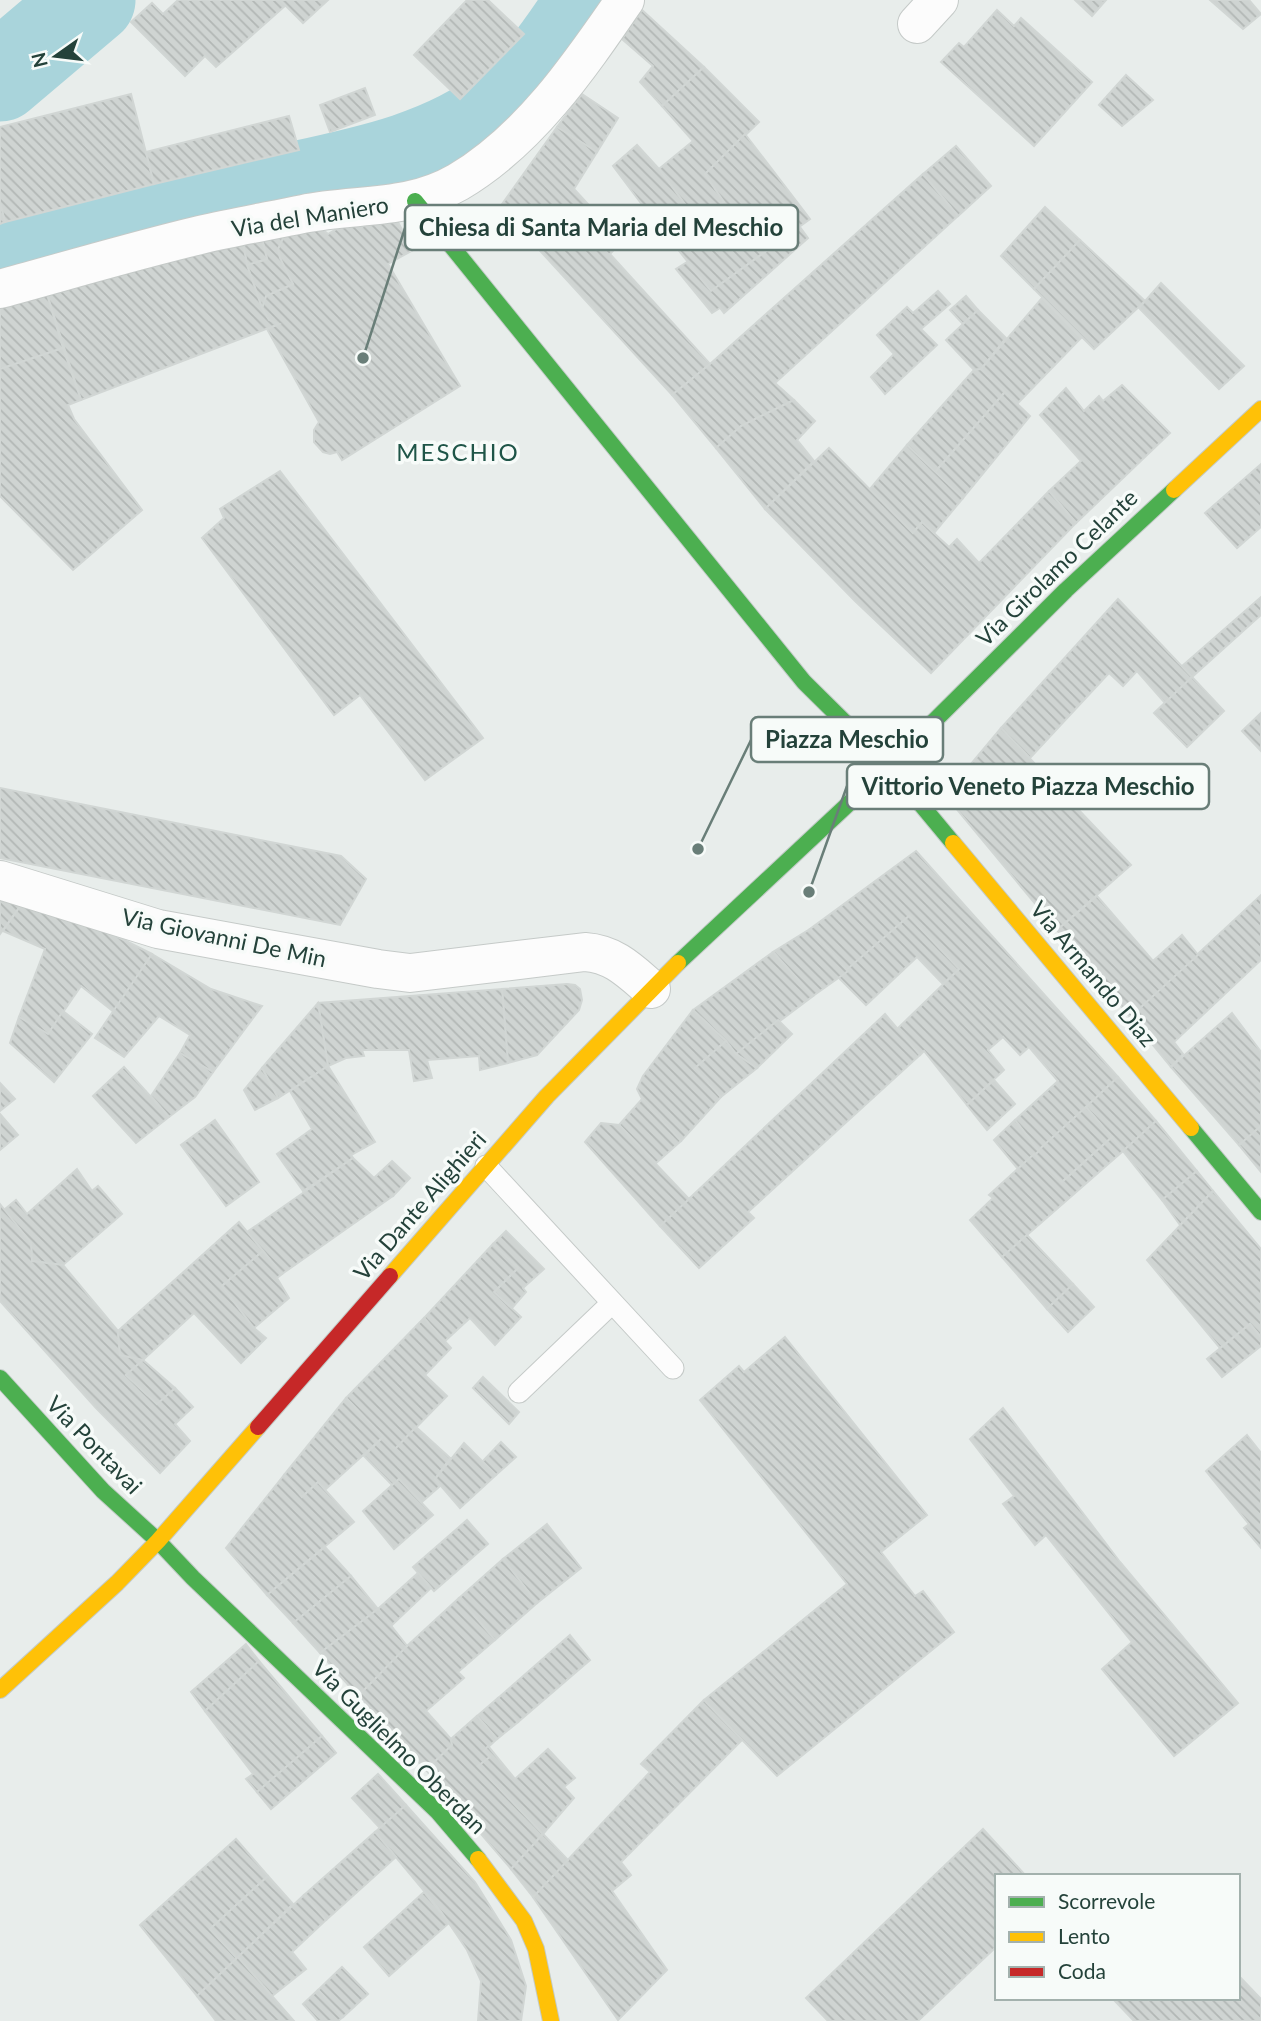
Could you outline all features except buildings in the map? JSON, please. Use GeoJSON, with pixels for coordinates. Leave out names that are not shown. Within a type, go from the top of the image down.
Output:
{"type":"FeatureCollection","features":[{"type":"Feature","properties":{"kind":"street","name":"Via del Maniero"},"geometry":{"type":"LineString","coordinates":[[0,289],[200,235],[313,212],[415,201],[455,183],[489,162],[545,107],[585,58],[625,0]]}},
{"type":"Feature","properties":{"kind":"street","name":"Via Armando Diaz"},"geometry":{"type":"LineString","coordinates":[[415,201],[804,682],[889,766],[1261,1212]]}},
{"type":"Feature","properties":{"kind":"street","name":"Via Girolamo Celante"},"geometry":{"type":"LineString","coordinates":[[889,766],[1066,590],[1261,409]]}},
{"type":"Feature","properties":{"kind":"street","name":"Via Dante Alighieri"},"geometry":{"type":"LineString","coordinates":[[0,1690],[117,1583],[158,1541],[547,1096],[651,989],[889,766]]}},
{"type":"Feature","properties":{"kind":"street","name":"Via Giovanni De Min"},"geometry":{"type":"LineString","coordinates":[[0,880],[158,929],[410,973],[585,952],[599,953],[614,958],[651,989]]}},
{"type":"Feature","properties":{"kind":"street","name":"Via Pontavai"},"geometry":{"type":"LineString","coordinates":[[0,1378],[103,1491],[158,1541]]}},
{"type":"Feature","properties":{"kind":"street","name":"Via Guglielmo Oberdan"},"geometry":{"type":"LineString","coordinates":[[158,1541],[193,1578],[438,1812],[524,1921],[536,1949],[551,2021]]}},
{"type":"Feature","properties":{"kind":"lane"},"geometry":{"type":"LineString","coordinates":[[486,1167],[673,1368]]}},
{"type":"Feature","properties":{"kind":"lane"},"geometry":{"type":"LineString","coordinates":[[519,1392],[612,1303]]}},
{"type":"Feature","properties":{"kind":"waterway"},"geometry":{"type":"LineString","coordinates":[[0,77],[91,0]]}},
{"type":"Feature","properties":{"kind":"waterway"},"geometry":{"type":"LineString","coordinates":[[0,257],[133,221],[391,163],[451,140],[479,125],[517,97],[552,57],[591,0]]}},
{"type":"Feature","properties":{"kind":"traffic: fast"},"geometry":{"type":"LineString","coordinates":[[415,201],[804,682],[889,766],[953,843]]}},
{"type":"Feature","properties":{"kind":"traffic: fast"},"geometry":{"type":"LineString","coordinates":[[678,963],[889,766],[1066,590],[1174,490]]}},
{"type":"Feature","properties":{"kind":"traffic: fast"},"geometry":{"type":"LineString","coordinates":[[1191,1128],[1261,1212]]}},
{"type":"Feature","properties":{"kind":"traffic: fast"},"geometry":{"type":"LineString","coordinates":[[0,1378],[103,1491],[438,1812],[478,1859]]}},
{"type":"Feature","properties":{"kind":"traffic: slow"},"geometry":{"type":"LineString","coordinates":[[1174,490],[1261,409]]}},
{"type":"Feature","properties":{"kind":"traffic: slow"},"geometry":{"type":"LineString","coordinates":[[953,843],[1191,1128]]}},
{"type":"Feature","properties":{"kind":"traffic: slow"},"geometry":{"type":"LineString","coordinates":[[390,1276],[547,1096],[678,963]]}},
{"type":"Feature","properties":{"kind":"traffic: slow"},"geometry":{"type":"LineString","coordinates":[[0,1690],[117,1583],[158,1541],[258,1427]]}},
{"type":"Feature","properties":{"kind":"traffic: slow"},"geometry":{"type":"LineString","coordinates":[[478,1859],[524,1921],[536,1949],[551,2021]]}},
{"type":"Feature","properties":{"kind":"traffic: jam"},"geometry":{"type":"LineString","coordinates":[[258,1427],[390,1276]]}},
{"type":"Feature","properties":{"kind":"place","name":"Chiesa di Santa Maria del Meschio"},"geometry":{"type":"Point","coordinates":[363,358]}},
{"type":"Feature","properties":{"kind":"place","name":"Piazza Meschio"},"geometry":{"type":"Point","coordinates":[698,849]}},
{"type":"Feature","properties":{"kind":"place","name":"Vittorio Veneto Piazza Meschio"},"geometry":{"type":"Point","coordinates":[809,892]}},
{"type":"Feature","properties":{"kind":"district","name":"MESCHIO"},"geometry":{"type":"Point","coordinates":[458,453]}}]}
